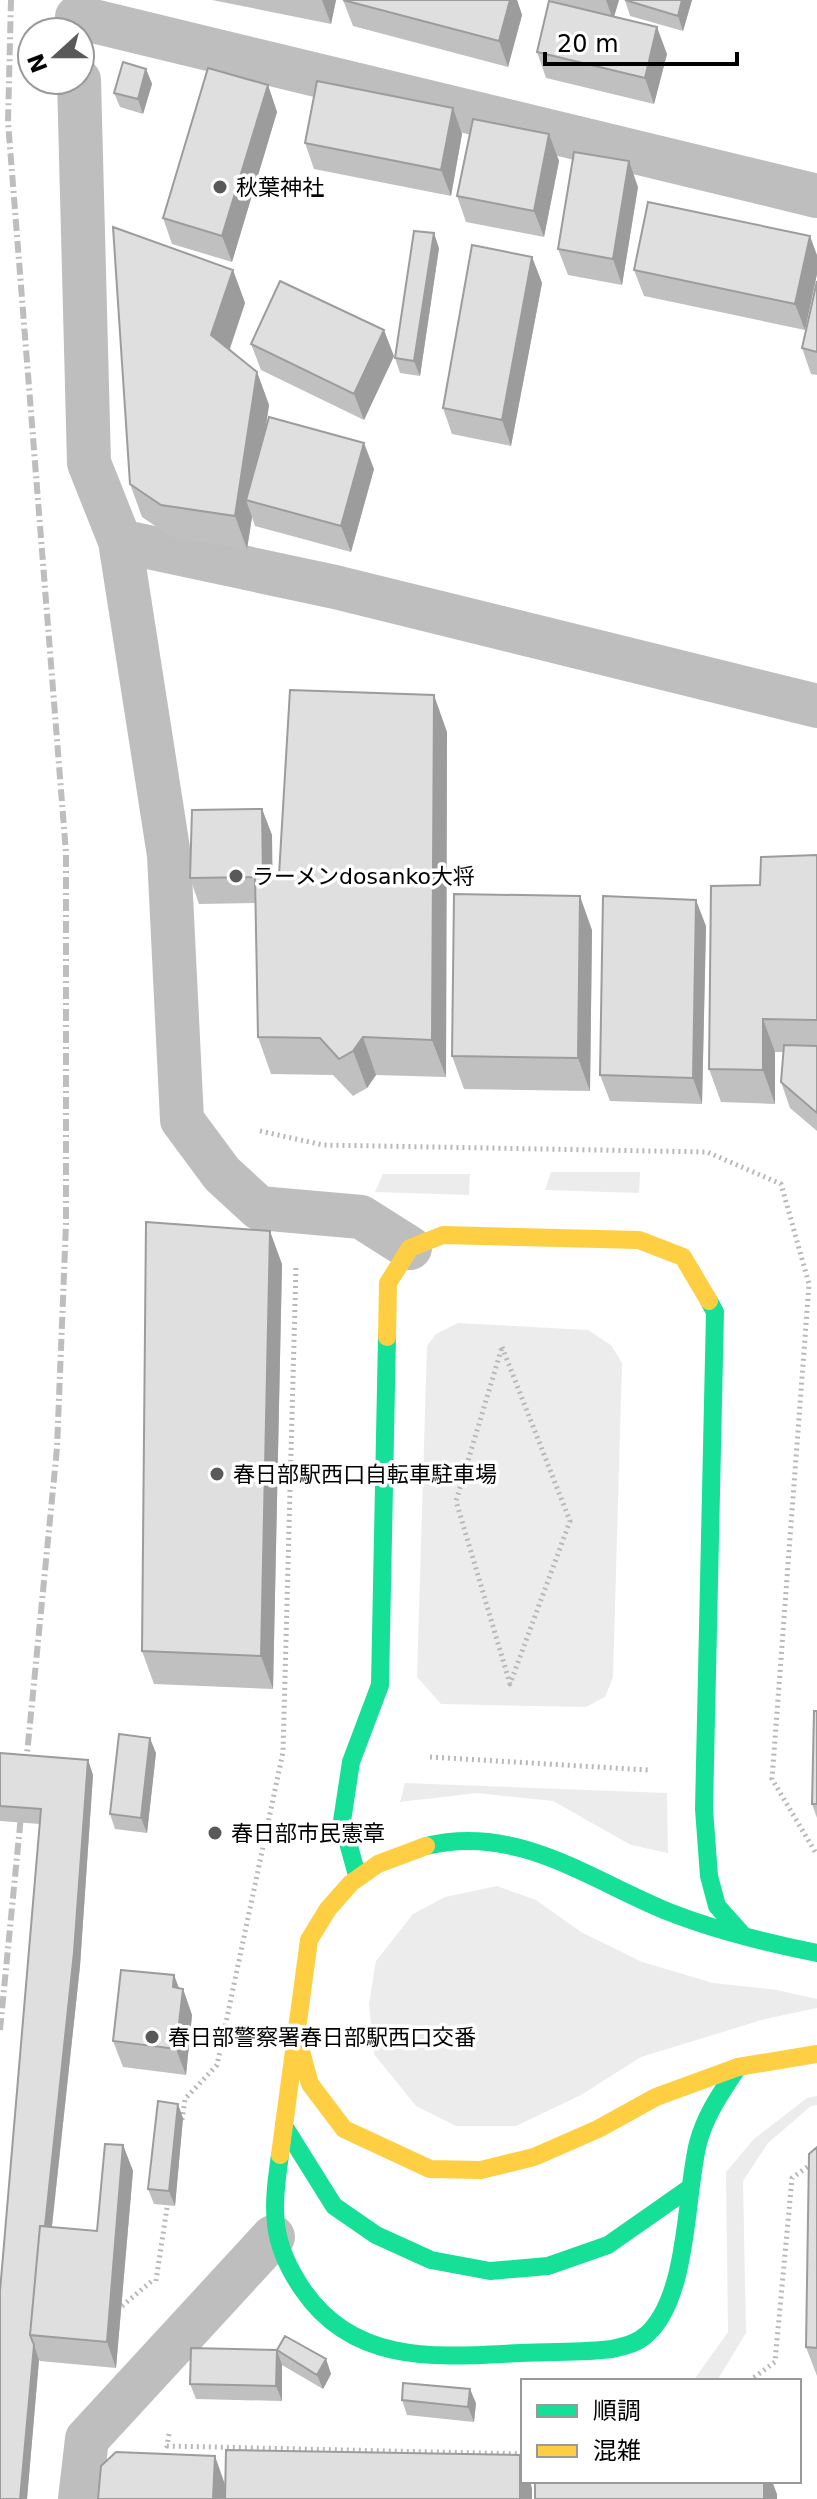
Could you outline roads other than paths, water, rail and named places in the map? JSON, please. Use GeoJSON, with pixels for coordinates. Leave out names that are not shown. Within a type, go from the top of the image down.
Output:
{"type":"FeatureCollection","features":[{"type":"Feature","properties":{"kind":"street"},"geometry":{"type":"LineString","coordinates":[[96,20],[817,196]]}},
{"type":"Feature","properties":{"kind":"street"},"geometry":{"type":"LineString","coordinates":[[79,96],[89,463],[120,541],[169,855],[182,1120],[222,1174],[259,1208],[361,1217],[410,1248]]}},
{"type":"Feature","properties":{"kind":"street"},"geometry":{"type":"LineString","coordinates":[[120,541],[335,587],[817,706]]}},
{"type":"Feature","properties":{"kind":"street"},"geometry":{"type":"LineString","coordinates":[[357,1875],[342,1821],[351,1762],[380,1685],[388,1283],[410,1248],[443,1235],[639,1240],[683,1257],[715,1312],[704,1809],[709,1876],[717,1906],[742,1934]]}},
{"type":"Feature","properties":{"kind":"street"},"geometry":{"type":"LineString","coordinates":[[738,2067],[706,2117],[688,2189],[670,2302],[648,2336],[612,2350],[411,2355],[369,2347],[325,2319],[302,2292],[273,2237],[284,2126],[309,1940],[323,1911],[357,1875],[406,1849],[483,1839],[544,1852],[654,1906],[742,1934],[817,1953]]}},
{"type":"Feature","properties":{"kind":"street"},"geometry":{"type":"LineString","coordinates":[[297,2034],[310,2084],[344,2129],[430,2169],[481,2170],[534,2157],[598,2129],[656,2097],[738,2067],[817,2054]]}},
{"type":"Feature","properties":{"kind":"street"},"geometry":{"type":"LineString","coordinates":[[284,2126],[334,2206],[376,2235],[431,2260],[490,2271],[548,2266],[608,2245],[688,2189]]}},
{"type":"Feature","properties":{"kind":"street"},"geometry":{"type":"LineString","coordinates":[[80,2499],[87,2439],[273,2237]]}},
{"type":"Feature","properties":{"kind":"railway"},"geometry":{"type":"LineString","coordinates":[[0,2030],[57,1448],[66,1224],[66,853],[8,122],[11,0]]}},
{"type":"Feature","properties":{"kind":"place","name":"秋葉神社"},"geometry":{"type":"Point","coordinates":[220,187]}},
{"type":"Feature","properties":{"kind":"place","name":"ラーメンdosanko大将"},"geometry":{"type":"Point","coordinates":[236,876]}},
{"type":"Feature","properties":{"kind":"place","name":"春日部駅西口自転車駐車場"},"geometry":{"type":"Point","coordinates":[217,1474]}},
{"type":"Feature","properties":{"kind":"place","name":"春日部市民憲章"},"geometry":{"type":"Point","coordinates":[215,1833]}},
{"type":"Feature","properties":{"kind":"place","name":"春日部警察署春日部駅西口交番"},"geometry":{"type":"Point","coordinates":[152,2037]}}]}
